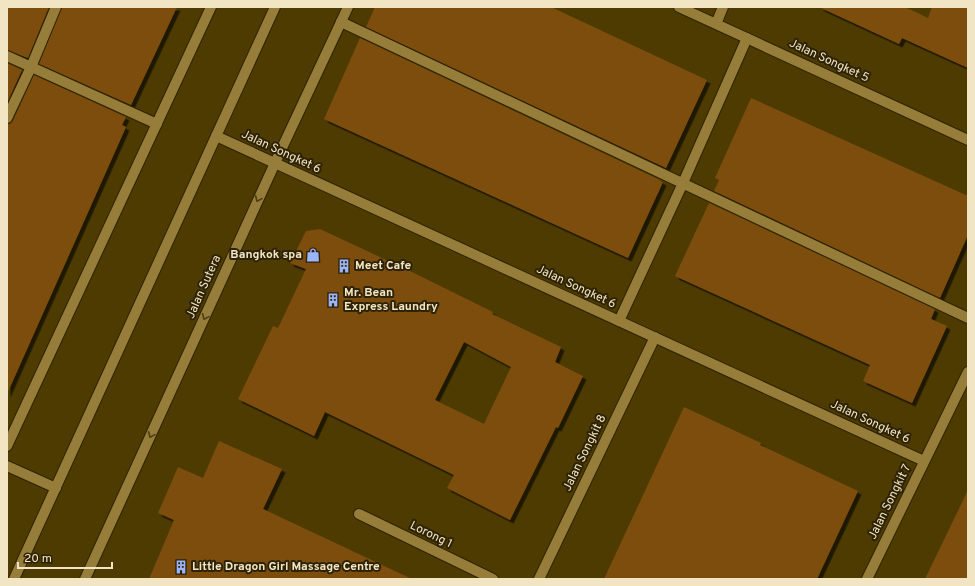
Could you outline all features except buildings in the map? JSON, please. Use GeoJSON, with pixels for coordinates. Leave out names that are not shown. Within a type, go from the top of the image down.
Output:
{"type":"FeatureCollection","features":[{"type":"Feature","properties":{"kind":"street"},"geometry":{"type":"LineString","coordinates":[[7,118],[31,67],[56,7]]}},
{"type":"Feature","properties":{"kind":"street"},"geometry":{"type":"LineString","coordinates":[[7,446],[211,7]]}},
{"type":"Feature","properties":{"kind":"street"},"geometry":{"type":"LineString","coordinates":[[14,579],[276,7]]}},
{"type":"Feature","properties":{"kind":"street","name":"Jalan Sutera"},"geometry":{"type":"LineString","coordinates":[[85,579],[274,163],[348,7]]}},
{"type":"Feature","properties":{"kind":"street","name":"Jalan Songket 5"},"geometry":{"type":"LineString","coordinates":[[679,7],[968,140]]}},
{"type":"Feature","properties":{"kind":"street"},"geometry":{"type":"LineString","coordinates":[[716,24],[724,7]]}},
{"type":"Feature","properties":{"kind":"street"},"geometry":{"type":"LineString","coordinates":[[341,22],[968,318]]}},
{"type":"Feature","properties":{"kind":"street"},"geometry":{"type":"LineString","coordinates":[[619,321],[683,183],[747,38]]}},
{"type":"Feature","properties":{"kind":"street"},"geometry":{"type":"LineString","coordinates":[[7,56],[157,124]]}},
{"type":"Feature","properties":{"kind":"street","name":"Jalan Songket 6"},"geometry":{"type":"LineString","coordinates":[[216,136],[924,461]]}},
{"type":"Feature","properties":{"kind":"street","name":"Jalan Songkit 8"},"geometry":{"type":"LineString","coordinates":[[539,579],[655,337]]}},
{"type":"Feature","properties":{"kind":"street","name":"Jalan Songkit 7"},"geometry":{"type":"LineString","coordinates":[[867,579],[968,372]]}},
{"type":"Feature","properties":{"kind":"street"},"geometry":{"type":"LineString","coordinates":[[7,466],[56,488]]}},
{"type":"Feature","properties":{"kind":"street","name":"Lorong 1"},"geometry":{"type":"LineString","coordinates":[[359,514],[493,579]]}},
{"type":"Feature","properties":{"kind":"place","name":"Bangkok spa"},"geometry":{"type":"Point","coordinates":[313,255]}},
{"type":"Feature","properties":{"kind":"place","name":"Meet Cafe"},"geometry":{"type":"Point","coordinates":[344,266]}},
{"type":"Feature","properties":{"kind":"place","name":"Mr. Bean Express Laundry"},"geometry":{"type":"Point","coordinates":[333,300]}},
{"type":"Feature","properties":{"kind":"place","name":"Little Dragon Girl Massage Centre"},"geometry":{"type":"Point","coordinates":[181,567]}}]}
